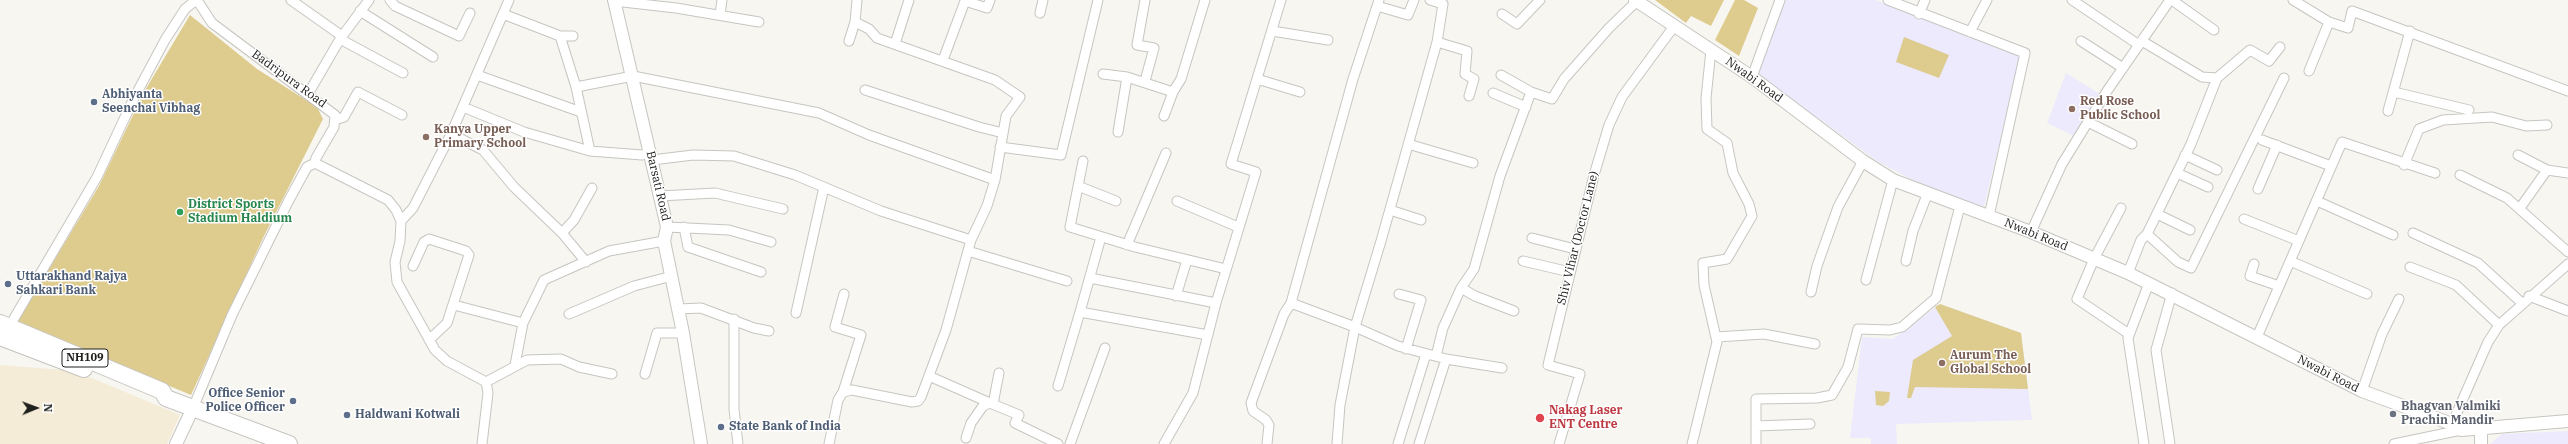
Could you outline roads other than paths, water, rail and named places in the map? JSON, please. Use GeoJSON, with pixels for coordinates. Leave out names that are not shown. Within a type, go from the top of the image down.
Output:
{"type":"FeatureCollection","features":[{"type":"Feature","properties":{"kind":"highway","name":"NH109"},"geometry":{"type":"LineString","coordinates":[[2,334],[159,400],[166,398],[289,444]]}},
{"type":"Feature","properties":{"kind":"street","name":"Badripura Road"},"geometry":{"type":"LineString","coordinates":[[197,0],[212,23],[331,110],[335,115],[335,120],[315,164]]}},
{"type":"Feature","properties":{"kind":"street"},"geometry":{"type":"LineString","coordinates":[[2,334],[98,177],[134,98],[165,40],[185,9],[197,0]]}},
{"type":"Feature","properties":{"kind":"street"},"geometry":{"type":"LineString","coordinates":[[291,0],[341,37],[403,73]]}},
{"type":"Feature","properties":{"kind":"street"},"geometry":{"type":"LineString","coordinates":[[308,94],[341,37],[369,0]]}},
{"type":"Feature","properties":{"kind":"street"},"geometry":{"type":"LineString","coordinates":[[390,0],[396,6],[459,36],[470,13]]}},
{"type":"Feature","properties":{"kind":"street"},"geometry":{"type":"LineString","coordinates":[[401,221],[412,208],[451,134],[509,0]]}},
{"type":"Feature","properties":{"kind":"street"},"geometry":{"type":"LineString","coordinates":[[614,0],[759,22]]}},
{"type":"Feature","properties":{"kind":"street","name":"Barsati Road"},"geometry":{"type":"LineString","coordinates":[[614,0],[633,76],[667,227],[664,241],[683,333],[701,444]]}},
{"type":"Feature","properties":{"kind":"street"},"geometry":{"type":"LineString","coordinates":[[720,15],[722,0]]}},
{"type":"Feature","properties":{"kind":"street"},"geometry":{"type":"LineString","coordinates":[[849,41],[855,22],[857,0]]}},
{"type":"Feature","properties":{"kind":"street"},"geometry":{"type":"LineString","coordinates":[[895,44],[909,0]]}},
{"type":"Feature","properties":{"kind":"street"},"geometry":{"type":"LineString","coordinates":[[943,60],[965,1],[987,8],[990,0]]}},
{"type":"Feature","properties":{"kind":"street"},"geometry":{"type":"LineString","coordinates":[[1040,13],[1043,0]]}},
{"type":"Feature","properties":{"kind":"street"},"geometry":{"type":"LineString","coordinates":[[1000,147],[1060,155],[1098,0]]}},
{"type":"Feature","properties":{"kind":"street"},"geometry":{"type":"LineString","coordinates":[[1145,0],[1137,45],[1154,48],[1145,81]]}},
{"type":"Feature","properties":{"kind":"street"},"geometry":{"type":"LineString","coordinates":[[1164,116],[1173,92],[1181,79],[1205,0]]}},
{"type":"Feature","properties":{"kind":"street"},"geometry":{"type":"LineString","coordinates":[[1164,444],[1193,393],[1216,303],[1256,172],[1231,164],[1281,0]]}},
{"type":"Feature","properties":{"kind":"street"},"geometry":{"type":"LineString","coordinates":[[1266,444],[1269,425],[1266,420],[1253,411],[1251,403],[1284,314],[1291,302],[1353,79],[1378,3],[1408,15],[1414,0]]}},
{"type":"Feature","properties":{"kind":"street"},"geometry":{"type":"LineString","coordinates":[[1337,444],[1340,405],[1354,326],[1390,210],[1437,42],[1443,4],[1430,0]]}},
{"type":"Feature","properties":{"kind":"street"},"geometry":{"type":"LineString","coordinates":[[1502,14],[1517,24],[1540,0]]}},
{"type":"Feature","properties":{"kind":"street"},"geometry":{"type":"LineString","coordinates":[[1752,77],[1780,0]]}},
{"type":"Feature","properties":{"kind":"street"},"geometry":{"type":"LineString","coordinates":[[1888,0],[1919,14],[2025,53],[1989,216]]}},
{"type":"Feature","properties":{"kind":"street"},"geometry":{"type":"LineString","coordinates":[[1919,14],[1925,0]]}},
{"type":"Feature","properties":{"kind":"street"},"geometry":{"type":"LineString","coordinates":[[1970,32],[1987,0]]}},
{"type":"Feature","properties":{"kind":"street"},"geometry":{"type":"LineString","coordinates":[[2072,0],[2141,43],[2202,77],[2217,78]]}},
{"type":"Feature","properties":{"kind":"street"},"geometry":{"type":"LineString","coordinates":[[2031,232],[2062,164],[2123,68],[2171,0],[2214,30]]}},
{"type":"Feature","properties":{"kind":"street"},"geometry":{"type":"LineString","coordinates":[[2293,0],[2329,22],[2348,28],[2352,11],[2410,31],[2568,91]]}},
{"type":"Feature","properties":{"kind":"street"},"geometry":{"type":"LineString","coordinates":[[1501,75],[1532,92],[1552,99],[1564,79],[1609,28],[1641,2]]}},
{"type":"Feature","properties":{"kind":"street","name":"Nwabi Road"},"geometry":{"type":"LineString","coordinates":[[1641,2],[1752,77],[1862,161],[1893,180],[2031,232],[2128,273],[2362,391],[2457,427]]}},
{"type":"Feature","properties":{"kind":"street"},"geometry":{"type":"LineString","coordinates":[[360,11],[433,57]]}},
{"type":"Feature","properties":{"kind":"street"},"geometry":{"type":"LineString","coordinates":[[503,14],[560,36],[573,36]]}},
{"type":"Feature","properties":{"kind":"street"},"geometry":{"type":"LineString","coordinates":[[842,392],[852,390],[918,401],[946,330],[971,240],[987,206],[995,180],[1006,116],[1020,97],[995,80],[943,60],[877,38],[869,29],[855,22]]}},
{"type":"Feature","properties":{"kind":"street"},"geometry":{"type":"LineString","coordinates":[[2309,71],[2329,22]]}},
{"type":"Feature","properties":{"kind":"street","name":"Shiv Vihar (Doctor Lane)"},"geometry":{"type":"LineString","coordinates":[[1559,444],[1580,374],[1548,365],[1575,249],[1609,126],[1622,97],[1675,24]]}},
{"type":"Feature","properties":{"kind":"street"},"geometry":{"type":"LineString","coordinates":[[1272,31],[1328,40]]}},
{"type":"Feature","properties":{"kind":"street"},"geometry":{"type":"LineString","coordinates":[[2388,111],[2410,31]]}},
{"type":"Feature","properties":{"kind":"street"},"geometry":{"type":"LineString","coordinates":[[560,36],[576,86],[590,151]]}},
{"type":"Feature","properties":{"kind":"street"},"geometry":{"type":"LineString","coordinates":[[2081,41],[2123,68]]}},
{"type":"Feature","properties":{"kind":"street"},"geometry":{"type":"LineString","coordinates":[[1437,42],[1467,51],[1465,74],[1474,79],[1469,96]]}},
{"type":"Feature","properties":{"kind":"street"},"geometry":{"type":"LineString","coordinates":[[2128,273],[2141,240],[2146,234],[2177,173],[2217,78],[2250,50],[2269,61],[2280,47]]}},
{"type":"Feature","properties":{"kind":"street"},"geometry":{"type":"LineString","coordinates":[[1692,444],[1717,342],[1704,285],[1703,263],[1726,259],[1752,216],[1749,204],[1733,173],[1727,144],[1706,129],[1706,98],[1712,50]]}},
{"type":"Feature","properties":{"kind":"street"},"geometry":{"type":"LineString","coordinates":[[1103,74],[1145,81],[1173,92]]}},
{"type":"Feature","properties":{"kind":"street"},"geometry":{"type":"LineString","coordinates":[[477,75],[581,112]]}},
{"type":"Feature","properties":{"kind":"street"},"geometry":{"type":"LineString","coordinates":[[576,86],[633,76],[819,113],[869,135],[995,180]]}},
{"type":"Feature","properties":{"kind":"street"},"geometry":{"type":"LineString","coordinates":[[1118,132],[1127,77]]}},
{"type":"Feature","properties":{"kind":"street"},"geometry":{"type":"LineString","coordinates":[[2146,234],[2178,262],[2190,268],[2284,78]]}},
{"type":"Feature","properties":{"kind":"street"},"geometry":{"type":"LineString","coordinates":[[1257,79],[1300,92]]}},
{"type":"Feature","properties":{"kind":"street"},"geometry":{"type":"LineString","coordinates":[[865,90],[979,127],[1003,133]]}},
{"type":"Feature","properties":{"kind":"street"},"geometry":{"type":"LineString","coordinates":[[335,120],[344,117],[358,92],[402,115]]}},
{"type":"Feature","properties":{"kind":"street"},"geometry":{"type":"LineString","coordinates":[[1436,356],[1443,328],[1461,288],[1474,269],[1500,176],[1532,92]]}},
{"type":"Feature","properties":{"kind":"street"},"geometry":{"type":"LineString","coordinates":[[2394,92],[2469,110]]}},
{"type":"Feature","properties":{"kind":"street"},"geometry":{"type":"LineString","coordinates":[[1493,94],[1526,107]]}},
{"type":"Feature","properties":{"kind":"street"},"geometry":{"type":"LineString","coordinates":[[463,107],[524,132],[590,151],[651,156],[734,156],[772,167],[881,211],[971,240]]}},
{"type":"Feature","properties":{"kind":"street"},"geometry":{"type":"LineString","coordinates":[[2404,165],[2419,129],[2443,120],[2492,117],[2526,126],[2547,125]]}},
{"type":"Feature","properties":{"kind":"street"},"geometry":{"type":"LineString","coordinates":[[2088,122],[2132,144]]}},
{"type":"Feature","properties":{"kind":"street"},"geometry":{"type":"LineString","coordinates":[[451,134],[483,150],[514,187],[562,233],[586,262]]}},
{"type":"Feature","properties":{"kind":"street"},"geometry":{"type":"LineString","coordinates":[[2262,140],[2332,166]]}},
{"type":"Feature","properties":{"kind":"street"},"geometry":{"type":"LineString","coordinates":[[2256,337],[2342,142],[2404,165],[2435,173]]}},
{"type":"Feature","properties":{"kind":"street"},"geometry":{"type":"LineString","coordinates":[[1408,144],[1473,162]]}},
{"type":"Feature","properties":{"kind":"street"},"geometry":{"type":"LineString","coordinates":[[2258,190],[2277,145]]}},
{"type":"Feature","properties":{"kind":"street"},"geometry":{"type":"LineString","coordinates":[[1127,244],[1166,153]]}},
{"type":"Feature","properties":{"kind":"street"},"geometry":{"type":"LineString","coordinates":[[2185,155],[2217,170]]}},
{"type":"Feature","properties":{"kind":"street"},"geometry":{"type":"LineString","coordinates":[[2518,155],[2546,170],[2568,173]]}},
{"type":"Feature","properties":{"kind":"street"},"geometry":{"type":"LineString","coordinates":[[1083,161],[1070,227],[1127,244],[1226,269]]}},
{"type":"Feature","properties":{"kind":"street"},"geometry":{"type":"LineString","coordinates":[[1811,292],[1817,266],[1838,208],[1862,161]]}},
{"type":"Feature","properties":{"kind":"street"},"geometry":{"type":"LineString","coordinates":[[176,444],[193,408],[232,315],[289,200],[307,167],[315,164],[388,200],[396,210],[401,221],[400,241],[394,262],[397,282],[435,350],[447,360],[486,382]]}},
{"type":"Feature","properties":{"kind":"street"},"geometry":{"type":"LineString","coordinates":[[2520,208],[2546,170]]}},
{"type":"Feature","properties":{"kind":"street"},"geometry":{"type":"LineString","coordinates":[[2177,173],[2208,187]]}},
{"type":"Feature","properties":{"kind":"street"},"geometry":{"type":"LineString","coordinates":[[2460,175],[2489,187],[2520,208],[2568,252]]}},
{"type":"Feature","properties":{"kind":"street"},"geometry":{"type":"LineString","coordinates":[[1866,280],[1893,180]]}},
{"type":"Feature","properties":{"kind":"street"},"geometry":{"type":"LineString","coordinates":[[1078,186],[1116,201]]}},
{"type":"Feature","properties":{"kind":"street"},"geometry":{"type":"LineString","coordinates":[[796,313],[824,187]]}},
{"type":"Feature","properties":{"kind":"street"},"geometry":{"type":"LineString","coordinates":[[562,233],[578,213],[592,188]]}},
{"type":"Feature","properties":{"kind":"street"},"geometry":{"type":"LineString","coordinates":[[660,196],[695,193],[715,194],[783,209]]}},
{"type":"Feature","properties":{"kind":"street"},"geometry":{"type":"LineString","coordinates":[[1906,261],[1913,231],[1927,194]]}},
{"type":"Feature","properties":{"kind":"street"},"geometry":{"type":"LineString","coordinates":[[1177,201],[1238,227]]}},
{"type":"Feature","properties":{"kind":"street"},"geometry":{"type":"LineString","coordinates":[[2317,201],[2393,235]]}},
{"type":"Feature","properties":{"kind":"street"},"geometry":{"type":"LineString","coordinates":[[1756,444],[1756,399],[1818,398],[1832,395],[1848,367],[1858,329],[1890,330],[1902,326],[1936,298],[1960,206]]}},
{"type":"Feature","properties":{"kind":"street"},"geometry":{"type":"LineString","coordinates":[[2121,208],[2094,259],[2077,299],[2130,334]]}},
{"type":"Feature","properties":{"kind":"street"},"geometry":{"type":"LineString","coordinates":[[1390,210],[1421,220]]}},
{"type":"Feature","properties":{"kind":"street"},"geometry":{"type":"LineString","coordinates":[[2156,214],[2190,230]]}},
{"type":"Feature","properties":{"kind":"street"},"geometry":{"type":"LineString","coordinates":[[2244,219],[2299,242]]}},
{"type":"Feature","properties":{"kind":"street"},"geometry":{"type":"LineString","coordinates":[[667,227],[728,230],[771,242]]}},
{"type":"Feature","properties":{"kind":"street"},"geometry":{"type":"LineString","coordinates":[[684,227],[688,247],[761,272]]}},
{"type":"Feature","properties":{"kind":"street"},"geometry":{"type":"LineString","coordinates":[[2413,233],[2478,263],[2526,299],[2568,311]]}},
{"type":"Feature","properties":{"kind":"street"},"geometry":{"type":"LineString","coordinates":[[1058,386],[1102,237]]}},
{"type":"Feature","properties":{"kind":"street"},"geometry":{"type":"LineString","coordinates":[[1532,238],[1575,249]]}},
{"type":"Feature","properties":{"kind":"street"},"geometry":{"type":"LineString","coordinates":[[413,266],[426,240],[468,252],[454,305],[447,323],[429,340]]}},
{"type":"Feature","properties":{"kind":"street"},"geometry":{"type":"LineString","coordinates":[[514,365],[523,323],[544,280],[609,251],[664,241]]}},
{"type":"Feature","properties":{"kind":"street"},"geometry":{"type":"LineString","coordinates":[[968,251],[1067,281]]}},
{"type":"Feature","properties":{"kind":"street"},"geometry":{"type":"LineString","coordinates":[[1176,296],[1187,260]]}},
{"type":"Feature","properties":{"kind":"street"},"geometry":{"type":"LineString","coordinates":[[1523,261],[1570,272]]}},
{"type":"Feature","properties":{"kind":"street"},"geometry":{"type":"LineString","coordinates":[[2290,262],[2367,294]]}},
{"type":"Feature","properties":{"kind":"street"},"geometry":{"type":"LineString","coordinates":[[2254,264],[2250,276],[2279,286]]}},
{"type":"Feature","properties":{"kind":"street"},"geometry":{"type":"LineString","coordinates":[[2457,427],[2488,342],[2499,325],[2526,299],[2568,264]]}},
{"type":"Feature","properties":{"kind":"street"},"geometry":{"type":"LineString","coordinates":[[2410,267],[2456,285],[2499,325]]}},
{"type":"Feature","properties":{"kind":"street"},"geometry":{"type":"LineString","coordinates":[[569,314],[634,286],[672,276]]}},
{"type":"Feature","properties":{"kind":"street"},"geometry":{"type":"LineString","coordinates":[[1090,278],[1216,303]]}},
{"type":"Feature","properties":{"kind":"street"},"geometry":{"type":"LineString","coordinates":[[2144,444],[2128,343],[2149,283]]}},
{"type":"Feature","properties":{"kind":"street"},"geometry":{"type":"LineString","coordinates":[[1461,288],[1475,296],[1514,311]]}},
{"type":"Feature","properties":{"kind":"street"},"geometry":{"type":"LineString","coordinates":[[829,444],[838,400],[861,335],[834,327],[844,294]]}},
{"type":"Feature","properties":{"kind":"street"},"geometry":{"type":"LineString","coordinates":[[1399,294],[1421,300],[1406,349]]}},
{"type":"Feature","properties":{"kind":"street"},"geometry":{"type":"LineString","coordinates":[[2170,444],[2156,350],[2172,294]]}},
{"type":"Feature","properties":{"kind":"street"},"geometry":{"type":"LineString","coordinates":[[2362,391],[2378,347],[2399,299]]}},
{"type":"Feature","properties":{"kind":"street"},"geometry":{"type":"LineString","coordinates":[[1291,302],[1354,326],[1406,349],[1502,368]]}},
{"type":"Feature","properties":{"kind":"street"},"geometry":{"type":"LineString","coordinates":[[454,305],[523,323]]}},
{"type":"Feature","properties":{"kind":"street"},"geometry":{"type":"LineString","coordinates":[[678,309],[701,308],[734,319],[754,328],[769,331]]}},
{"type":"Feature","properties":{"kind":"street"},"geometry":{"type":"LineString","coordinates":[[1080,312],[1208,335]]}},
{"type":"Feature","properties":{"kind":"street"},"geometry":{"type":"LineString","coordinates":[[734,319],[734,408],[738,444]]}},
{"type":"Feature","properties":{"kind":"street"},"geometry":{"type":"LineString","coordinates":[[645,374],[657,333],[683,333]]}},
{"type":"Feature","properties":{"kind":"street"},"geometry":{"type":"LineString","coordinates":[[1716,337],[1764,334],[1815,344]]}},
{"type":"Feature","properties":{"kind":"street"},"geometry":{"type":"LineString","coordinates":[[1070,444],[1105,348]]}},
{"type":"Feature","properties":{"kind":"street"},"geometry":{"type":"LineString","coordinates":[[1398,444],[1426,354]]}},
{"type":"Feature","properties":{"kind":"street"},"geometry":{"type":"LineString","coordinates":[[1418,444],[1446,358]]}},
{"type":"Feature","properties":{"kind":"street"},"geometry":{"type":"LineString","coordinates":[[486,382],[514,365],[527,360],[561,359],[579,367],[612,374]]}},
{"type":"Feature","properties":{"kind":"street"},"geometry":{"type":"LineString","coordinates":[[991,403],[999,373]]}},
{"type":"Feature","properties":{"kind":"street"},"geometry":{"type":"LineString","coordinates":[[929,376],[1019,415],[1015,423],[1058,444]]}},
{"type":"Feature","properties":{"kind":"street"},"geometry":{"type":"LineString","coordinates":[[482,444],[488,393],[486,382]]}},
{"type":"Feature","properties":{"kind":"street"},"geometry":{"type":"LineString","coordinates":[[966,438],[971,423],[982,406],[991,403]]}},
{"type":"Feature","properties":{"kind":"street"},"geometry":{"type":"LineString","coordinates":[[2394,444],[2410,443],[2457,427],[2481,429],[2568,421]]}},
{"type":"Feature","properties":{"kind":"street"},"geometry":{"type":"LineString","coordinates":[[1756,426],[1810,424]]}},
{"type":"Feature","properties":{"kind":"street"},"geometry":{"type":"LineString","coordinates":[[2481,429],[2481,444]]}},
{"type":"Feature","properties":{"kind":"place","name":"Abhiyanta Seenchai Vibhag"},"geometry":{"type":"Point","coordinates":[94,102]}},
{"type":"Feature","properties":{"kind":"place","name":"Red Rose Public School"},"geometry":{"type":"Point","coordinates":[2072,109]}},
{"type":"Feature","properties":{"kind":"place","name":"Kanya Upper Primary School"},"geometry":{"type":"Point","coordinates":[426,137]}},
{"type":"Feature","properties":{"kind":"place","name":"District Sports Stadium Haldium"},"geometry":{"type":"Point","coordinates":[180,212]}},
{"type":"Feature","properties":{"kind":"place","name":"Uttarakhand Rajya Sahkari Bank"},"geometry":{"type":"Point","coordinates":[8,284]}},
{"type":"Feature","properties":{"kind":"place","name":"Aurum The Global School"},"geometry":{"type":"Point","coordinates":[1942,363]}},
{"type":"Feature","properties":{"kind":"place","name":"Office Senior Police Officer"},"geometry":{"type":"Point","coordinates":[293,401]}},
{"type":"Feature","properties":{"kind":"place","name":"Bhagvan Valmiki Prachin Mandir"},"geometry":{"type":"Point","coordinates":[2393,414]}},
{"type":"Feature","properties":{"kind":"place","name":"Haldwani Kotwali"},"geometry":{"type":"Point","coordinates":[347,415]}},
{"type":"Feature","properties":{"kind":"place","name":"Nakag Laser ENT Centre"},"geometry":{"type":"Point","coordinates":[1540,418]}},
{"type":"Feature","properties":{"kind":"place","name":"State Bank of India"},"geometry":{"type":"Point","coordinates":[721,427]}}]}
